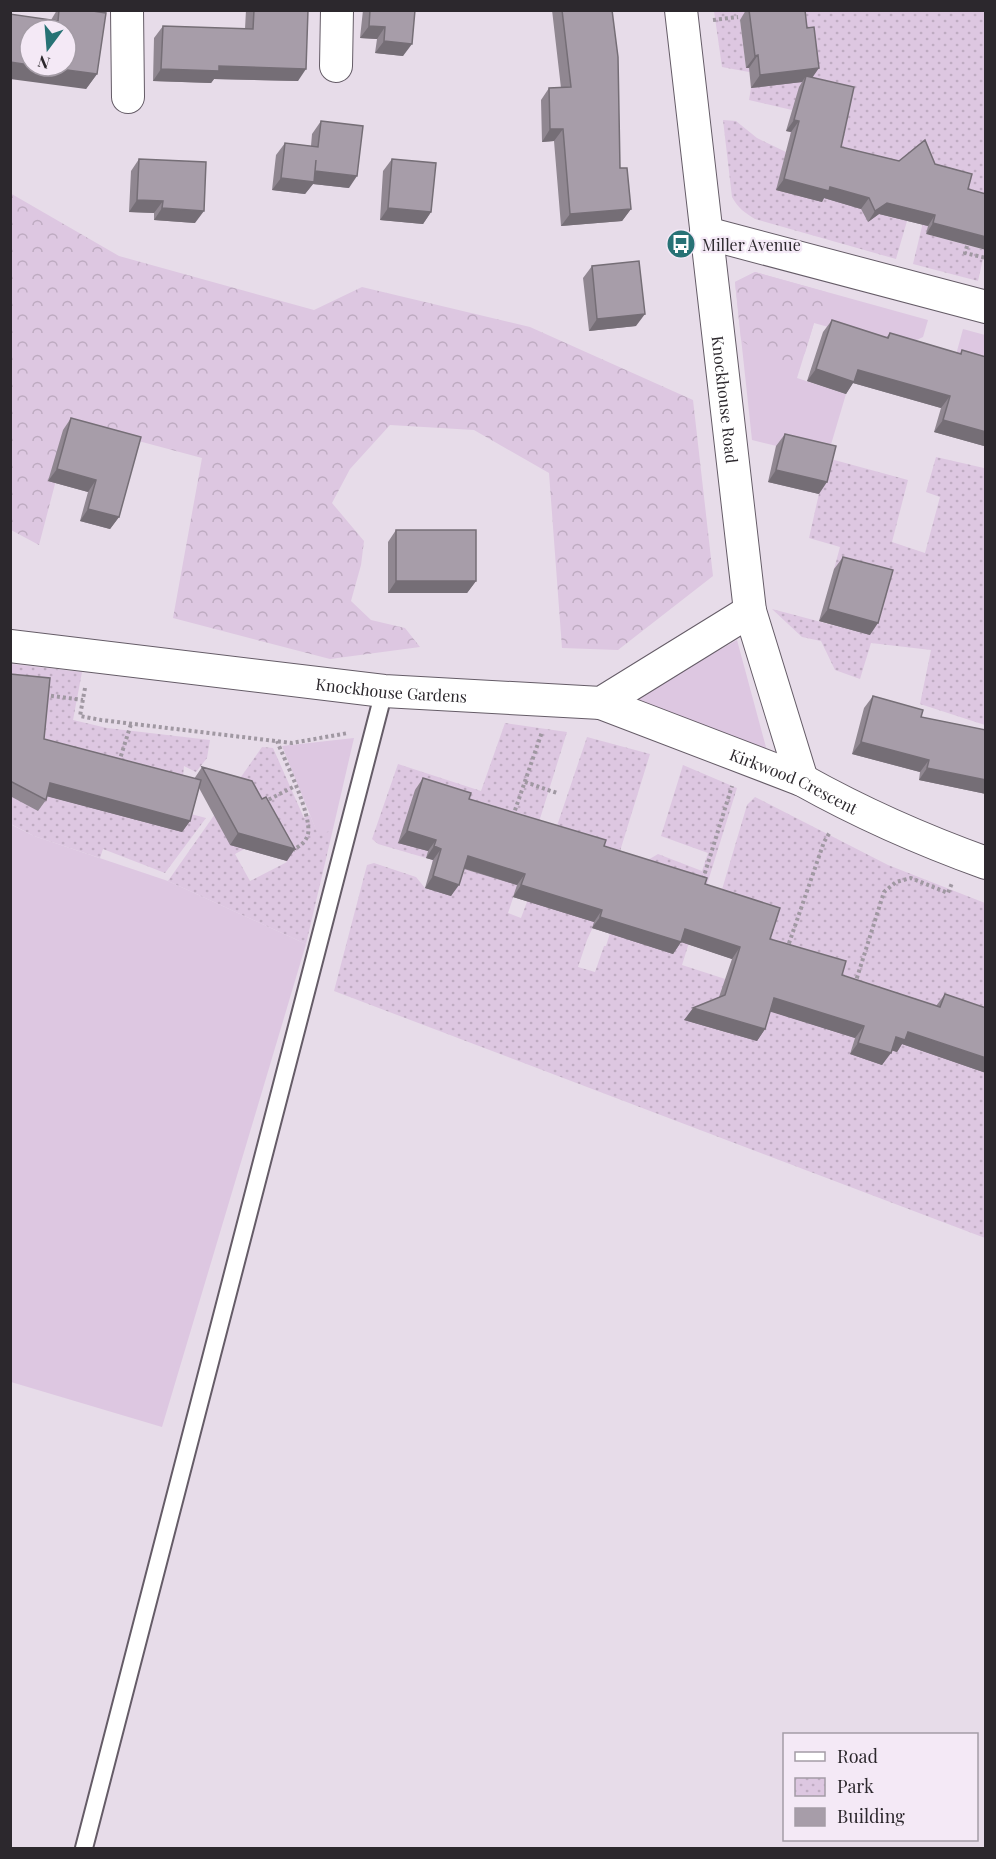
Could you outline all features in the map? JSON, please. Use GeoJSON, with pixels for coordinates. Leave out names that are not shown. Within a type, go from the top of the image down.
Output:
{"type":"FeatureCollection","features":[{"type":"Feature","properties":{"kind":"street"},"geometry":{"type":"LineString","coordinates":[[127,10],[128,97]]}},
{"type":"Feature","properties":{"kind":"street"},"geometry":{"type":"LineString","coordinates":[[336,66],[337,10]]}},
{"type":"Feature","properties":{"kind":"street","name":"Knockhouse Road"},"geometry":{"type":"LineString","coordinates":[[681,10],[750,611],[802,780]]}},
{"type":"Feature","properties":{"kind":"street"},"geometry":{"type":"LineString","coordinates":[[706,233],[986,307]]}},
{"type":"Feature","properties":{"kind":"street"},"geometry":{"type":"LineString","coordinates":[[602,703],[750,611]]}},
{"type":"Feature","properties":{"kind":"street","name":"Knockhouse Gardens"},"geometry":{"type":"LineString","coordinates":[[10,646],[384,691],[602,703]]}},
{"type":"Feature","properties":{"kind":"street","name":"Kirkwood Crescent"},"geometry":{"type":"LineString","coordinates":[[602,703],[802,780],[926,841],[974,859]]}},
{"type":"Feature","properties":{"kind":"lane"},"geometry":{"type":"LineString","coordinates":[[84,1848],[384,691]]}},
{"type":"Feature","properties":{"kind":"path"},"geometry":{"type":"LineString","coordinates":[[967,246],[965,253],[986,258]]}},
{"type":"Feature","properties":{"kind":"path"},"geometry":{"type":"LineString","coordinates":[[90,655],[80,716],[292,742],[343,735],[376,721]]}},
{"type":"Feature","properties":{"kind":"path"},"geometry":{"type":"LineString","coordinates":[[42,694],[83,700]]}},
{"type":"Feature","properties":{"kind":"path"},"geometry":{"type":"LineString","coordinates":[[510,826],[553,700]]}},
{"type":"Feature","properties":{"kind":"path"},"geometry":{"type":"LineString","coordinates":[[116,772],[131,724]]}},
{"type":"Feature","properties":{"kind":"path"},"geometry":{"type":"LineString","coordinates":[[277,741],[307,817],[308,836],[304,843],[284,856]]}},
{"type":"Feature","properties":{"kind":"path"},"geometry":{"type":"LineString","coordinates":[[702,887],[742,757]]}},
{"type":"Feature","properties":{"kind":"path"},"geometry":{"type":"LineString","coordinates":[[525,782],[557,793]]}},
{"type":"Feature","properties":{"kind":"path"},"geometry":{"type":"LineString","coordinates":[[266,808],[268,800],[295,786]]}},
{"type":"Feature","properties":{"kind":"path"},"geometry":{"type":"LineString","coordinates":[[785,955],[824,842],[845,803]]}},
{"type":"Feature","properties":{"kind":"path"},"geometry":{"type":"LineString","coordinates":[[854,988],[884,892],[896,882],[911,878],[948,893],[974,859]]}},
{"type":"Feature","properties":{"kind":"green space"},"geometry":{"type":"Polygon","coordinates":[[[714,11],[762,11],[740,20],[746,68],[807,61],[795,11],[985,11],[985,207],[926,234],[985,250],[978,281],[913,264],[934,176],[861,209],[874,217],[879,214],[907,221],[896,259],[755,219],[739,207],[732,197],[723,120],[736,121],[757,138],[786,152],[777,190],[822,202],[835,149],[790,137],[792,110],[749,100],[751,88],[781,84],[778,68],[749,72],[722,67],[714,11]]]}},
{"type":"Feature","properties":{"kind":"green space"},"geometry":{"type":"Polygon","coordinates":[[[10,193],[119,256],[314,310],[362,287],[530,327],[693,400],[713,576],[618,650],[562,648],[549,473],[474,430],[390,425],[350,469],[332,503],[364,541],[361,565],[351,601],[371,620],[405,628],[420,647],[330,659],[173,618],[202,458],[71,423],[39,545],[11,530],[10,193]]]}},
{"type":"Feature","properties":{"kind":"green space"},"geometry":{"type":"Polygon","coordinates":[[[755,272],[928,320],[923,337],[908,344],[864,337],[814,323],[797,378],[846,394],[827,458],[752,440],[735,282],[755,272]]]}},
{"type":"Feature","properties":{"kind":"green space"},"geometry":{"type":"Polygon","coordinates":[[[755,272],[826,292],[822,314],[814,323],[805,353],[797,364],[773,361],[741,340],[735,282],[755,272]]]}},
{"type":"Feature","properties":{"kind":"green space"},"geometry":{"type":"Polygon","coordinates":[[[963,329],[985,335],[985,371],[954,362],[963,329]]]}},
{"type":"Feature","properties":{"kind":"green space"},"geometry":{"type":"Polygon","coordinates":[[[936,457],[984,468],[985,462],[985,725],[920,704],[931,650],[871,643],[860,679],[835,670],[821,641],[802,637],[772,609],[870,635],[834,569],[840,547],[809,538],[827,458],[908,480],[892,542],[925,553],[940,497],[926,492],[936,457]]]}},
{"type":"Feature","properties":{"kind":"green space"},"geometry":{"type":"Polygon","coordinates":[[[737,640],[767,751],[634,698],[737,640]]]}},
{"type":"Feature","properties":{"kind":"green space"},"geometry":{"type":"Polygon","coordinates":[[[11,664],[82,672],[73,720],[107,728],[210,740],[207,758],[196,772],[184,766],[183,776],[187,813],[206,818],[165,873],[103,849],[100,858],[34,836],[11,824],[11,664]]]}},
{"type":"Feature","properties":{"kind":"green space"},"geometry":{"type":"Polygon","coordinates":[[[505,723],[567,732],[519,886],[517,886],[508,913],[521,918],[531,891],[535,891],[587,737],[650,754],[604,903],[587,940],[578,967],[595,972],[617,911],[648,860],[658,854],[702,871],[708,853],[661,836],[683,765],[737,788],[682,965],[750,987],[718,903],[747,805],[755,797],[888,865],[985,903],[985,1238],[334,991],[367,865],[374,863],[416,877],[425,888],[458,871],[432,863],[432,860],[444,864],[430,842],[426,858],[378,844],[372,839],[398,764],[481,791],[505,723]],[[910,1011],[839,1032],[855,1038],[850,1054],[887,1049],[897,1052],[910,1011]]]}},
{"type":"Feature","properties":{"kind":"green space"},"geometry":{"type":"Polygon","coordinates":[[[354,738],[333,829],[319,837],[282,746],[354,738]]]}},
{"type":"Feature","properties":{"kind":"green space"},"geometry":{"type":"Polygon","coordinates":[[[262,747],[273,748],[304,818],[310,815],[319,836],[333,829],[306,944],[168,881],[262,747]],[[272,834],[235,854],[250,881],[287,862],[272,834]]]}},
{"type":"Feature","properties":{"kind":"green space"},"geometry":{"type":"Polygon","coordinates":[[[10,824],[34,836],[168,881],[306,944],[162,1427],[11,1382],[10,824]]]}},
{"type":"Feature","properties":{"kind":"building"},"geometry":{"type":"Polygon","coordinates":[[[59,10],[106,13],[97,74],[78,71],[78,18],[58,18],[59,10]]]}},
{"type":"Feature","properties":{"kind":"building"},"geometry":{"type":"Polygon","coordinates":[[[254,10],[308,10],[306,69],[219,66],[219,71],[161,69],[163,26],[253,29],[254,10]]]}},
{"type":"Feature","properties":{"kind":"building"},"geometry":{"type":"Polygon","coordinates":[[[370,10],[415,10],[412,44],[384,41],[385,27],[369,26],[370,10]]]}},
{"type":"Feature","properties":{"kind":"building"},"geometry":{"type":"Polygon","coordinates":[[[562,10],[612,10],[618,57],[620,168],[627,168],[631,209],[570,214],[563,129],[550,129],[549,88],[571,87],[562,10]]]}},
{"type":"Feature","properties":{"kind":"building"},"geometry":{"type":"Polygon","coordinates":[[[749,10],[805,10],[807,28],[814,27],[819,68],[760,75],[749,10]]]}},
{"type":"Feature","properties":{"kind":"building"},"geometry":{"type":"Polygon","coordinates":[[[10,14],[37,18],[18,18],[18,63],[10,62],[10,14]]]}},
{"type":"Feature","properties":{"kind":"building"},"geometry":{"type":"Polygon","coordinates":[[[806,76],[854,87],[841,147],[899,161],[925,140],[935,164],[972,174],[968,189],[986,194],[986,237],[933,223],[935,215],[887,203],[875,211],[869,198],[830,187],[829,191],[784,179],[799,121],[794,120],[806,76]]]}},
{"type":"Feature","properties":{"kind":"building"},"geometry":{"type":"Polygon","coordinates":[[[321,121],[363,126],[357,176],[315,171],[314,182],[281,178],[285,143],[318,147],[321,121]]]}},
{"type":"Feature","properties":{"kind":"building"},"geometry":{"type":"Polygon","coordinates":[[[139,159],[206,162],[204,211],[162,208],[163,201],[137,200],[139,159]]]}},
{"type":"Feature","properties":{"kind":"building"},"geometry":{"type":"Polygon","coordinates":[[[392,159],[436,163],[431,212],[388,208],[392,159]]]}},
{"type":"Feature","properties":{"kind":"building"},"geometry":{"type":"Polygon","coordinates":[[[639,261],[645,314],[597,319],[592,266],[639,261]]]}},
{"type":"Feature","properties":{"kind":"building"},"geometry":{"type":"Polygon","coordinates":[[[832,320],[888,338],[890,333],[961,354],[962,350],[986,357],[986,432],[943,420],[950,396],[858,370],[854,382],[816,369],[832,320]]]}},
{"type":"Feature","properties":{"kind":"building"},"geometry":{"type":"Polygon","coordinates":[[[71,418],[141,437],[119,517],[88,509],[96,480],[57,469],[71,418]]]}},
{"type":"Feature","properties":{"kind":"building"},"geometry":{"type":"Polygon","coordinates":[[[785,434],[836,446],[827,482],[776,470],[785,434]]]}},
{"type":"Feature","properties":{"kind":"building"},"geometry":{"type":"Polygon","coordinates":[[[396,530],[476,530],[476,581],[396,581],[396,530]]]}},
{"type":"Feature","properties":{"kind":"building"},"geometry":{"type":"Polygon","coordinates":[[[843,557],[893,570],[878,623],[828,609],[843,557]]]}},
{"type":"Feature","properties":{"kind":"building"},"geometry":{"type":"Polygon","coordinates":[[[10,674],[50,678],[44,739],[201,780],[190,821],[50,783],[46,800],[10,781],[10,674]]]}},
{"type":"Feature","properties":{"kind":"building"},"geometry":{"type":"Polygon","coordinates":[[[873,696],[923,710],[921,717],[986,730],[986,780],[927,768],[929,760],[861,742],[873,696]]]}},
{"type":"Feature","properties":{"kind":"building"},"geometry":{"type":"Polygon","coordinates":[[[202,767],[252,781],[262,799],[266,797],[295,849],[238,833],[202,767]]]}},
{"type":"Feature","properties":{"kind":"building"},"geometry":{"type":"Polygon","coordinates":[[[423,778],[471,793],[469,799],[606,840],[604,846],[707,878],[705,884],[780,908],[770,939],[846,961],[842,975],[940,1007],[945,994],[986,1008],[986,1058],[908,1032],[905,1040],[896,1037],[891,1053],[858,1043],[864,1026],[774,998],[765,1029],[693,1008],[725,995],[740,947],[685,929],[681,942],[600,917],[602,910],[521,885],[525,874],[468,856],[459,885],[433,876],[441,849],[434,846],[436,840],[407,831],[423,778]]]}},
{"type":"Feature","properties":{"kind":"place","name":"Miller Avenue"},"geometry":{"type":"Point","coordinates":[681,244]}}]}
